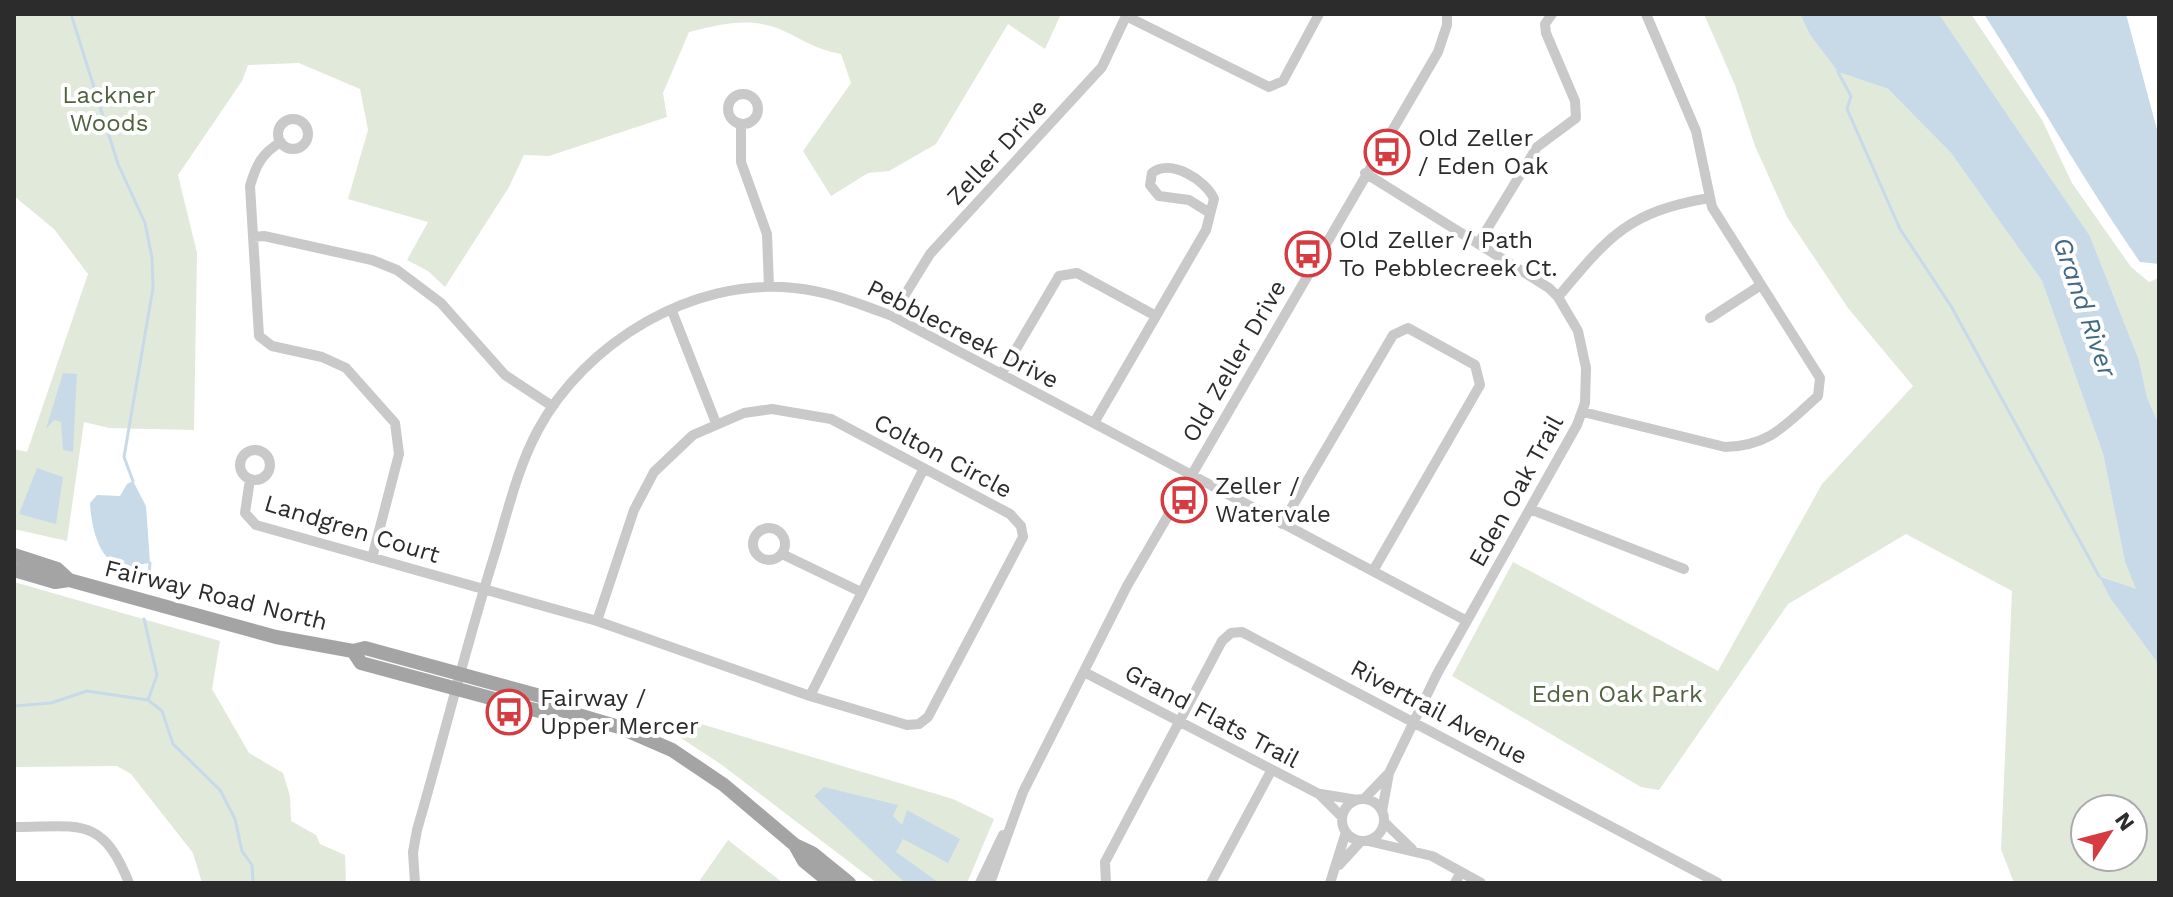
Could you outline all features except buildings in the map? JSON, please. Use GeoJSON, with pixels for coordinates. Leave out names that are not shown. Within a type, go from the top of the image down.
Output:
{"type":"FeatureCollection","features":[{"type":"Feature","properties":{"kind":"main road","name":"Fairway Road North"},"geometry":{"type":"LineString","coordinates":[[14,555],[57,569],[69,580]]}},
{"type":"Feature","properties":{"kind":"main road","name":"Fairway Road North"},"geometry":{"type":"LineString","coordinates":[[14,570],[55,582],[69,580],[228,625],[353,651],[361,663],[459,683],[539,711],[551,707],[619,727],[672,750],[724,785],[795,845],[812,853],[849,883]]}},
{"type":"Feature","properties":{"kind":"main road","name":"Fairway Road North"},"geometry":{"type":"LineString","coordinates":[[795,845],[804,861],[831,883]]}},
{"type":"Feature","properties":{"kind":"street"},"geometry":{"type":"LineString","coordinates":[[1127,15],[1269,87],[1283,81],[1319,14]]}},
{"type":"Feature","properties":{"kind":"street","name":"Old Zeller Drive"},"geometry":{"type":"LineString","coordinates":[[980,883],[1127,586],[1438,52],[1447,25],[1447,14]]}},
{"type":"Feature","properties":{"kind":"street"},"geometry":{"type":"LineString","coordinates":[[1478,244],[1537,147],[1576,118],[1575,101],[1546,33],[1545,24],[1552,14]]}},
{"type":"Feature","properties":{"kind":"street"},"geometry":{"type":"LineString","coordinates":[[1583,412],[1725,447],[1748,446],[1767,441],[1818,396],[1821,388],[1820,378],[1709,198],[1696,131],[1646,14]]}},
{"type":"Feature","properties":{"kind":"street","name":"Zeller Drive"},"geometry":{"type":"LineString","coordinates":[[892,316],[930,254],[1102,67],[1127,15]]}},
{"type":"Feature","properties":{"kind":"street"},"geometry":{"type":"LineString","coordinates":[[741,124],[741,162],[767,234],[769,287]]}},
{"type":"Feature","properties":{"kind":"street"},"geometry":{"type":"LineString","coordinates":[[281,142],[267,150],[255,166],[250,186],[259,336],[264,342],[346,368],[392,417],[398,431],[399,454],[372,558]]}},
{"type":"Feature","properties":{"kind":"street"},"geometry":{"type":"LineString","coordinates":[[1094,423],[1206,230],[1214,199],[1198,181],[1172,168],[1158,168],[1152,173],[1150,185],[1159,196],[1189,200],[1210,213]]}},
{"type":"Feature","properties":{"kind":"street","name":"Eden Oak Trail"},"geometry":{"type":"LineString","coordinates":[[1365,173],[1549,288],[1558,297],[1578,331],[1586,368],[1583,412],[1465,620],[1413,721],[1389,773],[1383,816]]}},
{"type":"Feature","properties":{"kind":"street"},"geometry":{"type":"LineString","coordinates":[[1558,297],[1627,224],[1662,207],[1709,198]]}},
{"type":"Feature","properties":{"kind":"street"},"geometry":{"type":"LineString","coordinates":[[253,237],[264,236],[372,260],[397,270],[441,303],[505,375],[552,406]]}},
{"type":"Feature","properties":{"kind":"street"},"geometry":{"type":"LineString","coordinates":[[1002,373],[1059,276],[1077,273],[1156,316]]}},
{"type":"Feature","properties":{"kind":"street"},"geometry":{"type":"LineString","coordinates":[[1710,318],[1761,285]]}},
{"type":"Feature","properties":{"kind":"street","name":"Pebblecreek Drive"},"geometry":{"type":"LineString","coordinates":[[415,883],[415,839],[484,588],[520,471],[552,406],[580,371],[616,341],[672,311],[720,294],[769,287],[819,292],[892,316],[1465,620]]}},
{"type":"Feature","properties":{"kind":"street"},"geometry":{"type":"LineString","coordinates":[[672,311],[716,423]]}},
{"type":"Feature","properties":{"kind":"street"},"geometry":{"type":"LineString","coordinates":[[1282,524],[1393,335],[1408,328],[1419,332],[1475,365],[1480,385],[1373,571]]}},
{"type":"Feature","properties":{"kind":"street","name":"Colton Circle"},"geometry":{"type":"LineString","coordinates":[[484,588],[597,621],[810,696],[907,725],[919,724],[928,717],[1023,537],[1021,526],[1010,514],[831,419],[772,409],[716,423],[676,449],[643,490],[597,621]]}},
{"type":"Feature","properties":{"kind":"street"},"geometry":{"type":"LineString","coordinates":[[810,696],[924,468]]}},
{"type":"Feature","properties":{"kind":"street","name":"Landgren Court"},"geometry":{"type":"LineString","coordinates":[[250,479],[245,513],[256,525],[484,588]]}},
{"type":"Feature","properties":{"kind":"street"},"geometry":{"type":"LineString","coordinates":[[1530,509],[1684,569]]}},
{"type":"Feature","properties":{"kind":"street"},"geometry":{"type":"LineString","coordinates":[[782,554],[861,592]]}},
{"type":"Feature","properties":{"kind":"street","name":"Rivertrail Avenue"},"geometry":{"type":"LineString","coordinates":[[1179,722],[1222,641],[1231,633],[1242,632],[1413,721],[1698,878],[1718,883]]}},
{"type":"Feature","properties":{"kind":"street","name":"Grand Flats Trail"},"geometry":{"type":"LineString","coordinates":[[1086,673],[1319,794],[1360,800]]}},
{"type":"Feature","properties":{"kind":"street"},"geometry":{"type":"LineString","coordinates":[[1106,883],[1105,862],[1179,722]]}},
{"type":"Feature","properties":{"kind":"street"},"geometry":{"type":"LineString","coordinates":[[1211,883],[1271,771]]}},
{"type":"Feature","properties":{"kind":"street","name":"Eden Oak Trail"},"geometry":{"type":"LineString","coordinates":[[1360,800],[1389,773]]}},
{"type":"Feature","properties":{"kind":"street","name":"Grand Flats Trail"},"geometry":{"type":"LineString","coordinates":[[1319,794],[1342,817]]}},
{"type":"Feature","properties":{"kind":"street"},"geometry":{"type":"LineString","coordinates":[[1330,883],[1338,866],[1346,832],[1342,817],[1347,807],[1360,800],[1383,816],[1412,849],[1458,878],[1481,883]]}},
{"type":"Feature","properties":{"kind":"street","name":"Old Zeller Drive"},"geometry":{"type":"LineString","coordinates":[[990,883],[1014,815]]}},
{"type":"Feature","properties":{"kind":"street"},"geometry":{"type":"LineString","coordinates":[[1338,866],[1364,841],[1379,834],[1383,816]]}},
{"type":"Feature","properties":{"kind":"street"},"geometry":{"type":"LineString","coordinates":[[14,827],[75,827],[93,831],[114,849],[129,883]]}},
{"type":"Feature","properties":{"kind":"street"},"geometry":{"type":"LineString","coordinates":[[1346,832],[1364,841],[1412,849]]}},
{"type":"Feature","properties":{"kind":"green space","name":"Lackner Woods"},"geometry":{"type":"Polygon","coordinates":[[[14,14],[1061,14],[1045,49],[1008,24],[936,144],[889,171],[868,173],[831,196],[803,151],[851,83],[841,54],[777,28],[755,23],[733,23],[689,32],[663,93],[667,117],[549,156],[524,155],[509,187],[445,287],[428,271],[407,260],[428,222],[348,199],[368,130],[360,89],[299,63],[248,65],[242,81],[178,175],[197,253],[194,430],[109,428],[84,422],[67,541],[14,529],[14,449],[27,452],[88,274],[54,229],[14,196],[14,14]]]}},
{"type":"Feature","properties":{"kind":"green space","name":"Eden Oak Park"},"geometry":{"type":"Polygon","coordinates":[[[1704,14],[1800,14],[1810,35],[1838,72],[1888,89],[1951,153],[2042,281],[2103,454],[2125,562],[2137,590],[2100,576],[2110,598],[2159,665],[2159,883],[2014,883],[2001,849],[2012,591],[1906,534],[1788,604],[1659,790],[1641,787],[1452,676],[1513,562],[1718,671],[1822,484],[1913,386],[1848,308],[1787,217],[1755,146],[1735,85],[1704,14]]]}},
{"type":"Feature","properties":{"kind":"green space"},"geometry":{"type":"Polygon","coordinates":[[[1939,14],[1971,14],[2042,120],[2072,183],[2131,267],[2149,282],[2159,278],[2159,425],[2147,397],[2139,360],[2090,236],[1939,14]]]}},
{"type":"Feature","properties":{"kind":"green space"},"geometry":{"type":"Polygon","coordinates":[[[14,582],[220,641],[212,689],[249,753],[283,773],[290,796],[291,821],[316,835],[320,844],[345,855],[346,883],[202,883],[193,853],[131,774],[117,766],[14,767],[14,582]]]}},
{"type":"Feature","properties":{"kind":"green space"},"geometry":{"type":"Polygon","coordinates":[[[681,718],[953,799],[994,819],[967,883],[877,883],[722,765],[675,734],[681,718]]]}},
{"type":"Feature","properties":{"kind":"green space"},"geometry":{"type":"Polygon","coordinates":[[[728,840],[783,883],[698,883],[728,840]]]}},
{"type":"Feature","properties":{"kind":"water","name":"Grand River"},"geometry":{"type":"Polygon","coordinates":[[[1800,14],[1939,14],[2090,236],[2139,360],[2147,397],[2159,425],[2159,665],[2110,598],[2099,576],[2136,589],[2125,562],[2103,454],[2042,281],[1951,153],[1888,89],[1838,72],[1810,35],[1800,14]]]}},
{"type":"Feature","properties":{"kind":"water"},"geometry":{"type":"Polygon","coordinates":[[[1984,14],[2126,14],[2159,137],[2159,264],[2140,262],[2119,232],[1984,14]]]}},
{"type":"Feature","properties":{"kind":"water"},"geometry":{"type":"Polygon","coordinates":[[[63,373],[77,374],[73,452],[63,450],[61,422],[54,420],[46,429],[63,373]]]}},
{"type":"Feature","properties":{"kind":"water"},"geometry":{"type":"Polygon","coordinates":[[[37,468],[63,477],[56,524],[19,514],[37,468]]]}},
{"type":"Feature","properties":{"kind":"water"},"geometry":{"type":"Polygon","coordinates":[[[133,481],[146,506],[150,563],[124,566],[115,564],[102,550],[94,531],[90,503],[97,495],[120,496],[127,484],[133,481]]]}},
{"type":"Feature","properties":{"kind":"water"},"geometry":{"type":"Polygon","coordinates":[[[824,787],[898,805],[893,816],[902,825],[907,810],[960,839],[948,863],[903,839],[896,852],[938,882],[905,883],[814,796],[824,787]]]}},
{"type":"Feature","properties":{"kind":"waterway"},"geometry":{"type":"LineString","coordinates":[[71,14],[118,164],[145,223],[152,258],[153,288],[124,457],[133,481]]}},
{"type":"Feature","properties":{"kind":"waterway"},"geometry":{"type":"LineString","coordinates":[[1838,72],[1851,96],[1847,109],[1900,229],[1951,306],[2099,576]]}},
{"type":"Feature","properties":{"kind":"waterway"},"geometry":{"type":"LineString","coordinates":[[148,584],[150,563]]}},
{"type":"Feature","properties":{"kind":"waterway"},"geometry":{"type":"LineString","coordinates":[[144,619],[157,675],[148,700]]}},
{"type":"Feature","properties":{"kind":"waterway"},"geometry":{"type":"LineString","coordinates":[[14,706],[51,703],[87,691],[148,700],[162,711],[173,744],[220,790],[235,819],[242,851],[252,865],[253,883]]}},
{"type":"Feature","properties":{"kind":"place","name":"Old Zeller / Eden Oak"},"geometry":{"type":"Point","coordinates":[1387,152]}},
{"type":"Feature","properties":{"kind":"place","name":"Old Zeller / Path To Pebblecreek Ct."},"geometry":{"type":"Point","coordinates":[1308,254]}},
{"type":"Feature","properties":{"kind":"place","name":"Zeller / Watervale"},"geometry":{"type":"Point","coordinates":[1184,500]}},
{"type":"Feature","properties":{"kind":"place","name":"Fairway / Upper Mercer"},"geometry":{"type":"Point","coordinates":[509,712]}}]}
